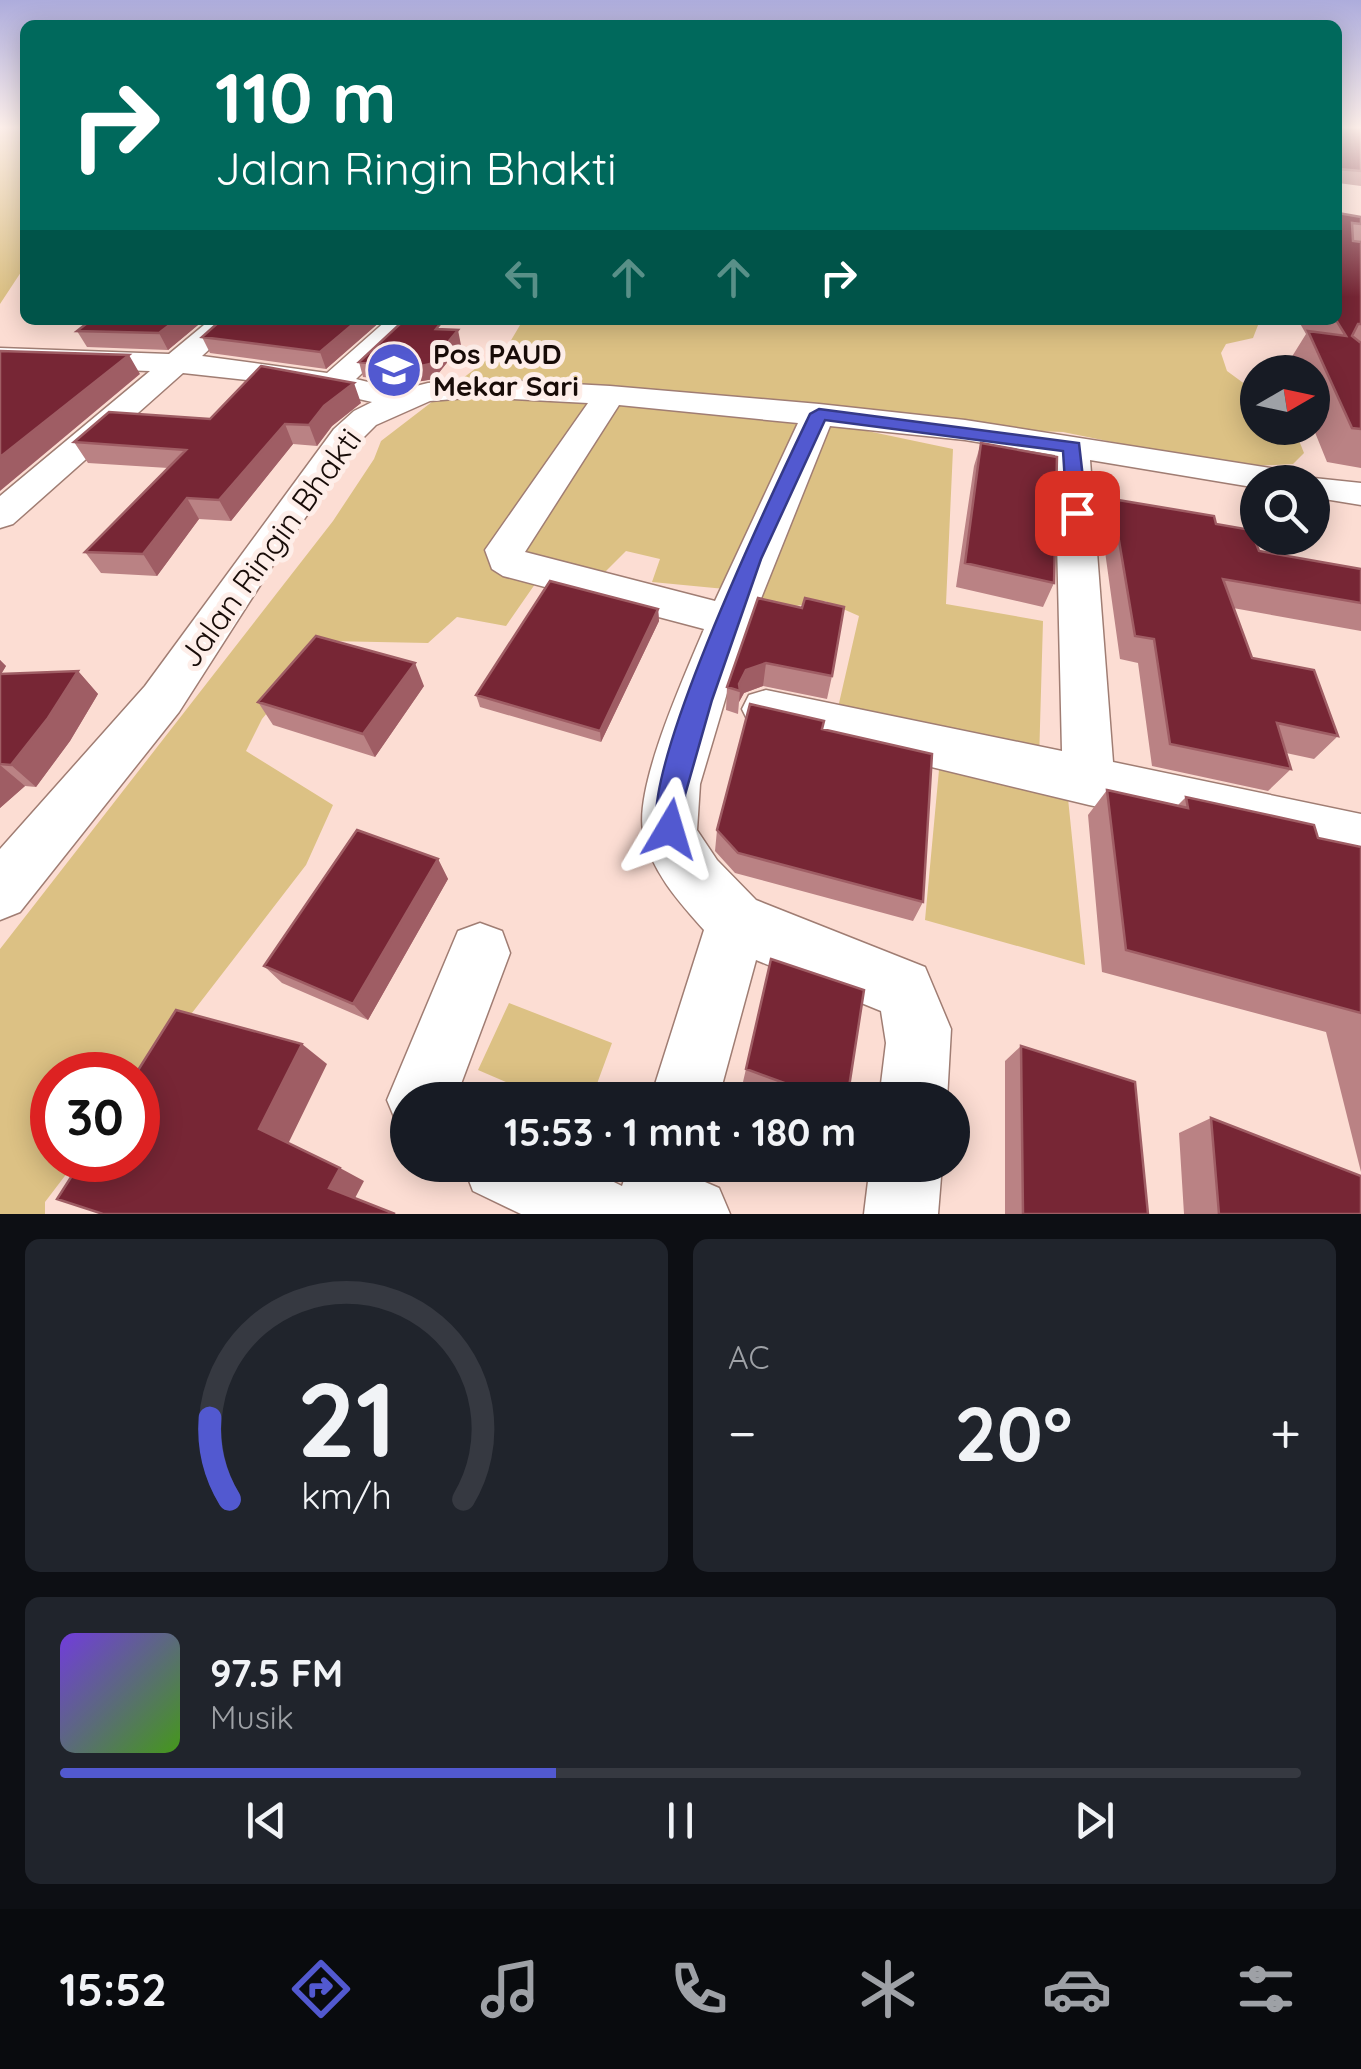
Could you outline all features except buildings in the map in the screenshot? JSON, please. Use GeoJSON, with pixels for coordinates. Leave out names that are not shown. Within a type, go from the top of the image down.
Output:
{"type":"FeatureCollection","features":[{"type":"Feature","properties":{"kind":"street"},"geometry":{"type":"LineString","coordinates":[[0,516],[221,325]]}},
{"type":"Feature","properties":{"kind":"street"},"geometry":{"type":"LineString","coordinates":[[336,382],[398,325]]}},
{"type":"Feature","properties":{"kind":"street"},"geometry":{"type":"LineString","coordinates":[[7,364],[177,365],[336,382],[400,400]]}},
{"type":"Feature","properties":{"kind":"street","name":"Jalan Ringin Bhakti"},"geometry":{"type":"LineString","coordinates":[[0,892],[162,699],[272,536],[346,436],[365,418],[400,400],[428,392],[478,388],[610,395],[819,414],[1072,447],[1240,474]]}},
{"type":"Feature","properties":{"kind":"street"},"geometry":{"type":"LineString","coordinates":[[610,395],[504,550],[506,559],[516,566],[729,620]]}},
{"type":"Feature","properties":{"kind":"street"},"geometry":{"type":"LineString","coordinates":[[819,414],[751,559],[729,620],[671,795],[670,829],[678,855],[736,922],[902,989],[916,1009],[920,1037],[915,1082]]}},
{"type":"Feature","properties":{"kind":"street"},"geometry":{"type":"LineString","coordinates":[[1072,447],[1089,782]]}},
{"type":"Feature","properties":{"kind":"street"},"geometry":{"type":"LineString","coordinates":[[1330,489],[1361,494]]}},
{"type":"Feature","properties":{"kind":"street"},"geometry":{"type":"LineString","coordinates":[[764,709],[1361,839]]}},
{"type":"Feature","properties":{"kind":"street"},"geometry":{"type":"LineString","coordinates":[[689,1082],[736,922]]}},
{"type":"Feature","properties":{"kind":"street"},"geometry":{"type":"LineString","coordinates":[[428,1082],[480,953]]}},
{"type":"Feature","properties":{"kind":"street"},"geometry":{"type":"LineString","coordinates":[[572,1182],[653,1201]]}},
{"type":"Feature","properties":{"kind":"street"},"geometry":{"type":"LineString","coordinates":[[901,1214],[904,1182]]}},
{"type":"Feature","properties":{"kind":"shaded area"},"geometry":{"type":"Polygon","coordinates":[[[0,184],[20,184],[20,274],[0,304],[0,184]]]}},
{"type":"Feature","properties":{"kind":"shaded area"},"geometry":{"type":"Polygon","coordinates":[[[520,325],[1258,325],[1253,338],[1226,344],[1221,353],[1227,371],[1240,381],[1240,445],[1301,445],[1304,453],[1293,464],[1235,467],[1063,432],[834,424],[953,449],[946,604],[1043,621],[1039,761],[1065,769],[1085,965],[925,920],[939,770],[937,742],[837,712],[859,616],[825,601],[790,607],[725,589],[652,582],[660,559],[626,551],[605,572],[551,561],[506,626],[457,617],[428,643],[327,641],[262,719],[246,751],[333,805],[306,865],[160,1054],[30,1052],[30,1182],[60,1182],[45,1202],[45,1214],[0,1214],[0,949],[333,521],[374,459],[381,441],[510,342],[520,325]]]}},
{"type":"Feature","properties":{"kind":"shaded area"},"geometry":{"type":"Polygon","coordinates":[[[509,1003],[612,1043],[598,1082],[506,1082],[478,1070],[509,1003]]]}},
{"type":"Feature","properties":{"kind":"place","name":"Pos PAUD Mekar Sari"},"geometry":{"type":"Point","coordinates":[394,370]}},
{"type":"Feature","properties":{"kind":"route"},"geometry":{"type":"LineString","coordinates":[[670,829],[671,795],[700,700],[751,559],[819,414],[965,430],[1072,447],[1077,513]]}}]}
